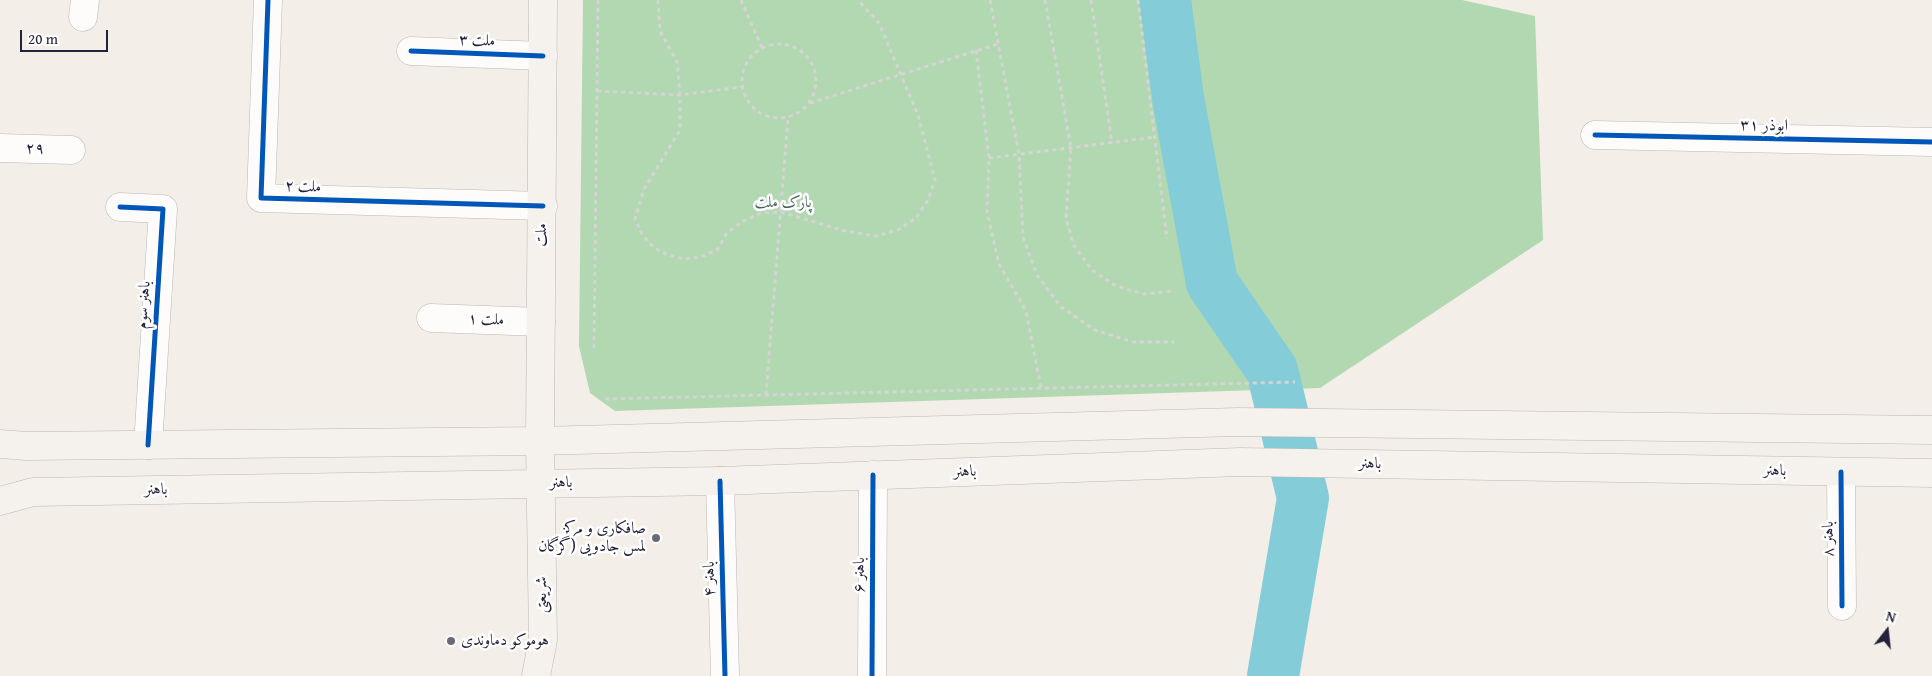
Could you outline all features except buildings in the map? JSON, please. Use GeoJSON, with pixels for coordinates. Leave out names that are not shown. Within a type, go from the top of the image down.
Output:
{"type":"FeatureCollection","features":[{"type":"Feature","properties":{"kind":"main road","name":"ملت"},"geometry":{"type":"LineString","coordinates":[[540,441],[543,0]]}},
{"type":"Feature","properties":{"kind":"main road"},"geometry":{"type":"LineString","coordinates":[[0,444],[26,446],[540,441],[1238,422],[1932,430]]}},
{"type":"Feature","properties":{"kind":"main road","name":"شریعتی"},"geometry":{"type":"LineString","coordinates":[[536,676],[542,640],[540,441]]}},
{"type":"Feature","properties":{"kind":"main road","name":"باهنر"},"geometry":{"type":"LineString","coordinates":[[0,501],[33,492],[720,481],[1240,462],[1932,473]]}},
{"type":"Feature","properties":{"kind":"street","name":"۲ ملت"},"geometry":{"type":"LineString","coordinates":[[268,0],[262,198],[543,206]]}},
{"type":"Feature","properties":{"kind":"street","name":"۳ ملت"},"geometry":{"type":"LineString","coordinates":[[411,51],[543,56]]}},
{"type":"Feature","properties":{"kind":"street","name":"ابوذر ۳۱"},"geometry":{"type":"LineString","coordinates":[[1595,135],[1932,142]]}},
{"type":"Feature","properties":{"kind":"street","name":"۲۹"},"geometry":{"type":"LineString","coordinates":[[0,148],[70,150]]}},
{"type":"Feature","properties":{"kind":"street","name":"باهنر سوم"},"geometry":{"type":"LineString","coordinates":[[120,207],[162,209],[148,445]]}},
{"type":"Feature","properties":{"kind":"street","name":"ملت ۱"},"geometry":{"type":"LineString","coordinates":[[432,318],[541,322]]}},
{"type":"Feature","properties":{"kind":"street","name":"۸ باهنر"},"geometry":{"type":"LineString","coordinates":[[1841,472],[1842,606]]}},
{"type":"Feature","properties":{"kind":"street","name":"۶ باهنر"},"geometry":{"type":"LineString","coordinates":[[872,676],[873,475]]}},
{"type":"Feature","properties":{"kind":"street","name":"۴ باهنر"},"geometry":{"type":"LineString","coordinates":[[720,481],[725,676]]}},
{"type":"Feature","properties":{"kind":"path"},"geometry":{"type":"LineString","coordinates":[[594,348],[598,0]]}},
{"type":"Feature","properties":{"kind":"path"},"geometry":{"type":"LineString","coordinates":[[658,0],[660,31],[678,62],[680,130],[644,190],[635,219],[642,234],[653,247],[668,255],[684,259],[701,257],[717,250],[727,234],[743,221],[761,213],[781,212],[846,231],[876,236],[898,230],[916,218],[928,200],[935,180],[918,114],[880,23],[858,0]]}},
{"type":"Feature","properties":{"kind":"path"},"geometry":{"type":"LineString","coordinates":[[741,0],[762,48]]}},
{"type":"Feature","properties":{"kind":"path"},"geometry":{"type":"LineString","coordinates":[[990,0],[1019,154],[1023,237],[1037,275],[1061,306],[1095,330],[1133,342],[1174,342]]}},
{"type":"Feature","properties":{"kind":"path"},"geometry":{"type":"LineString","coordinates":[[1045,0],[1071,148],[1066,218],[1074,246],[1092,270],[1116,286],[1144,294],[1174,291]]}},
{"type":"Feature","properties":{"kind":"path"},"geometry":{"type":"LineString","coordinates":[[1091,0],[1112,143]]}},
{"type":"Feature","properties":{"kind":"path"},"geometry":{"type":"LineString","coordinates":[[1138,0],[1168,239]]}},
{"type":"Feature","properties":{"kind":"path"},"geometry":{"type":"LineString","coordinates":[[775,44],[789,46],[802,52],[811,63],[815,76],[815,90],[809,103],[800,112],[788,118],[772,118],[758,113],[747,102],[741,87],[742,72],[749,58],[762,48],[775,44]]}},
{"type":"Feature","properties":{"kind":"path"},"geometry":{"type":"LineString","coordinates":[[809,103],[998,44]]}},
{"type":"Feature","properties":{"kind":"path"},"geometry":{"type":"LineString","coordinates":[[976,50],[989,158],[987,212],[999,264],[1026,311],[1041,388]]}},
{"type":"Feature","properties":{"kind":"path"},"geometry":{"type":"LineString","coordinates":[[597,91],[680,95],[741,87]]}},
{"type":"Feature","properties":{"kind":"path"},"geometry":{"type":"LineString","coordinates":[[766,395],[788,118]]}},
{"type":"Feature","properties":{"kind":"path"},"geometry":{"type":"LineString","coordinates":[[989,158],[1155,137]]}},
{"type":"Feature","properties":{"kind":"path"},"geometry":{"type":"LineString","coordinates":[[605,399],[1295,382]]}},
{"type":"Feature","properties":{"kind":"green space","name":"پارک ملت"},"geometry":{"type":"Polygon","coordinates":[[[583,0],[1462,0],[1535,16],[1543,240],[1320,388],[615,411],[590,393],[579,346],[583,0]]]}},
{"type":"Feature","properties":{"kind":"waterway"},"geometry":{"type":"LineString","coordinates":[[1165,0],[1178,98],[1212,283],[1272,370],[1303,498],[1273,676]]}},
{"type":"Feature","properties":{"kind":"cycle path"},"geometry":{"type":"LineString","coordinates":[[268,0],[261,198],[543,206]]}},
{"type":"Feature","properties":{"kind":"cycle path"},"geometry":{"type":"LineString","coordinates":[[411,51],[543,56]]}},
{"type":"Feature","properties":{"kind":"cycle path"},"geometry":{"type":"LineString","coordinates":[[1595,135],[1932,142]]}},
{"type":"Feature","properties":{"kind":"cycle path"},"geometry":{"type":"LineString","coordinates":[[120,207],[163,209],[148,445]]}},
{"type":"Feature","properties":{"kind":"cycle path"},"geometry":{"type":"LineString","coordinates":[[1841,472],[1842,606]]}},
{"type":"Feature","properties":{"kind":"cycle path"},"geometry":{"type":"LineString","coordinates":[[872,676],[873,475]]}},
{"type":"Feature","properties":{"kind":"cycle path"},"geometry":{"type":"LineString","coordinates":[[720,481],[725,676]]}},
{"type":"Feature","properties":{"kind":"place","name":"صافکاری و مرکز لمس جادویی (گرگان"},"geometry":{"type":"Point","coordinates":[656,538]}},
{"type":"Feature","properties":{"kind":"place","name":"هوموکو دماوندی"},"geometry":{"type":"Point","coordinates":[451,641]}}]}
